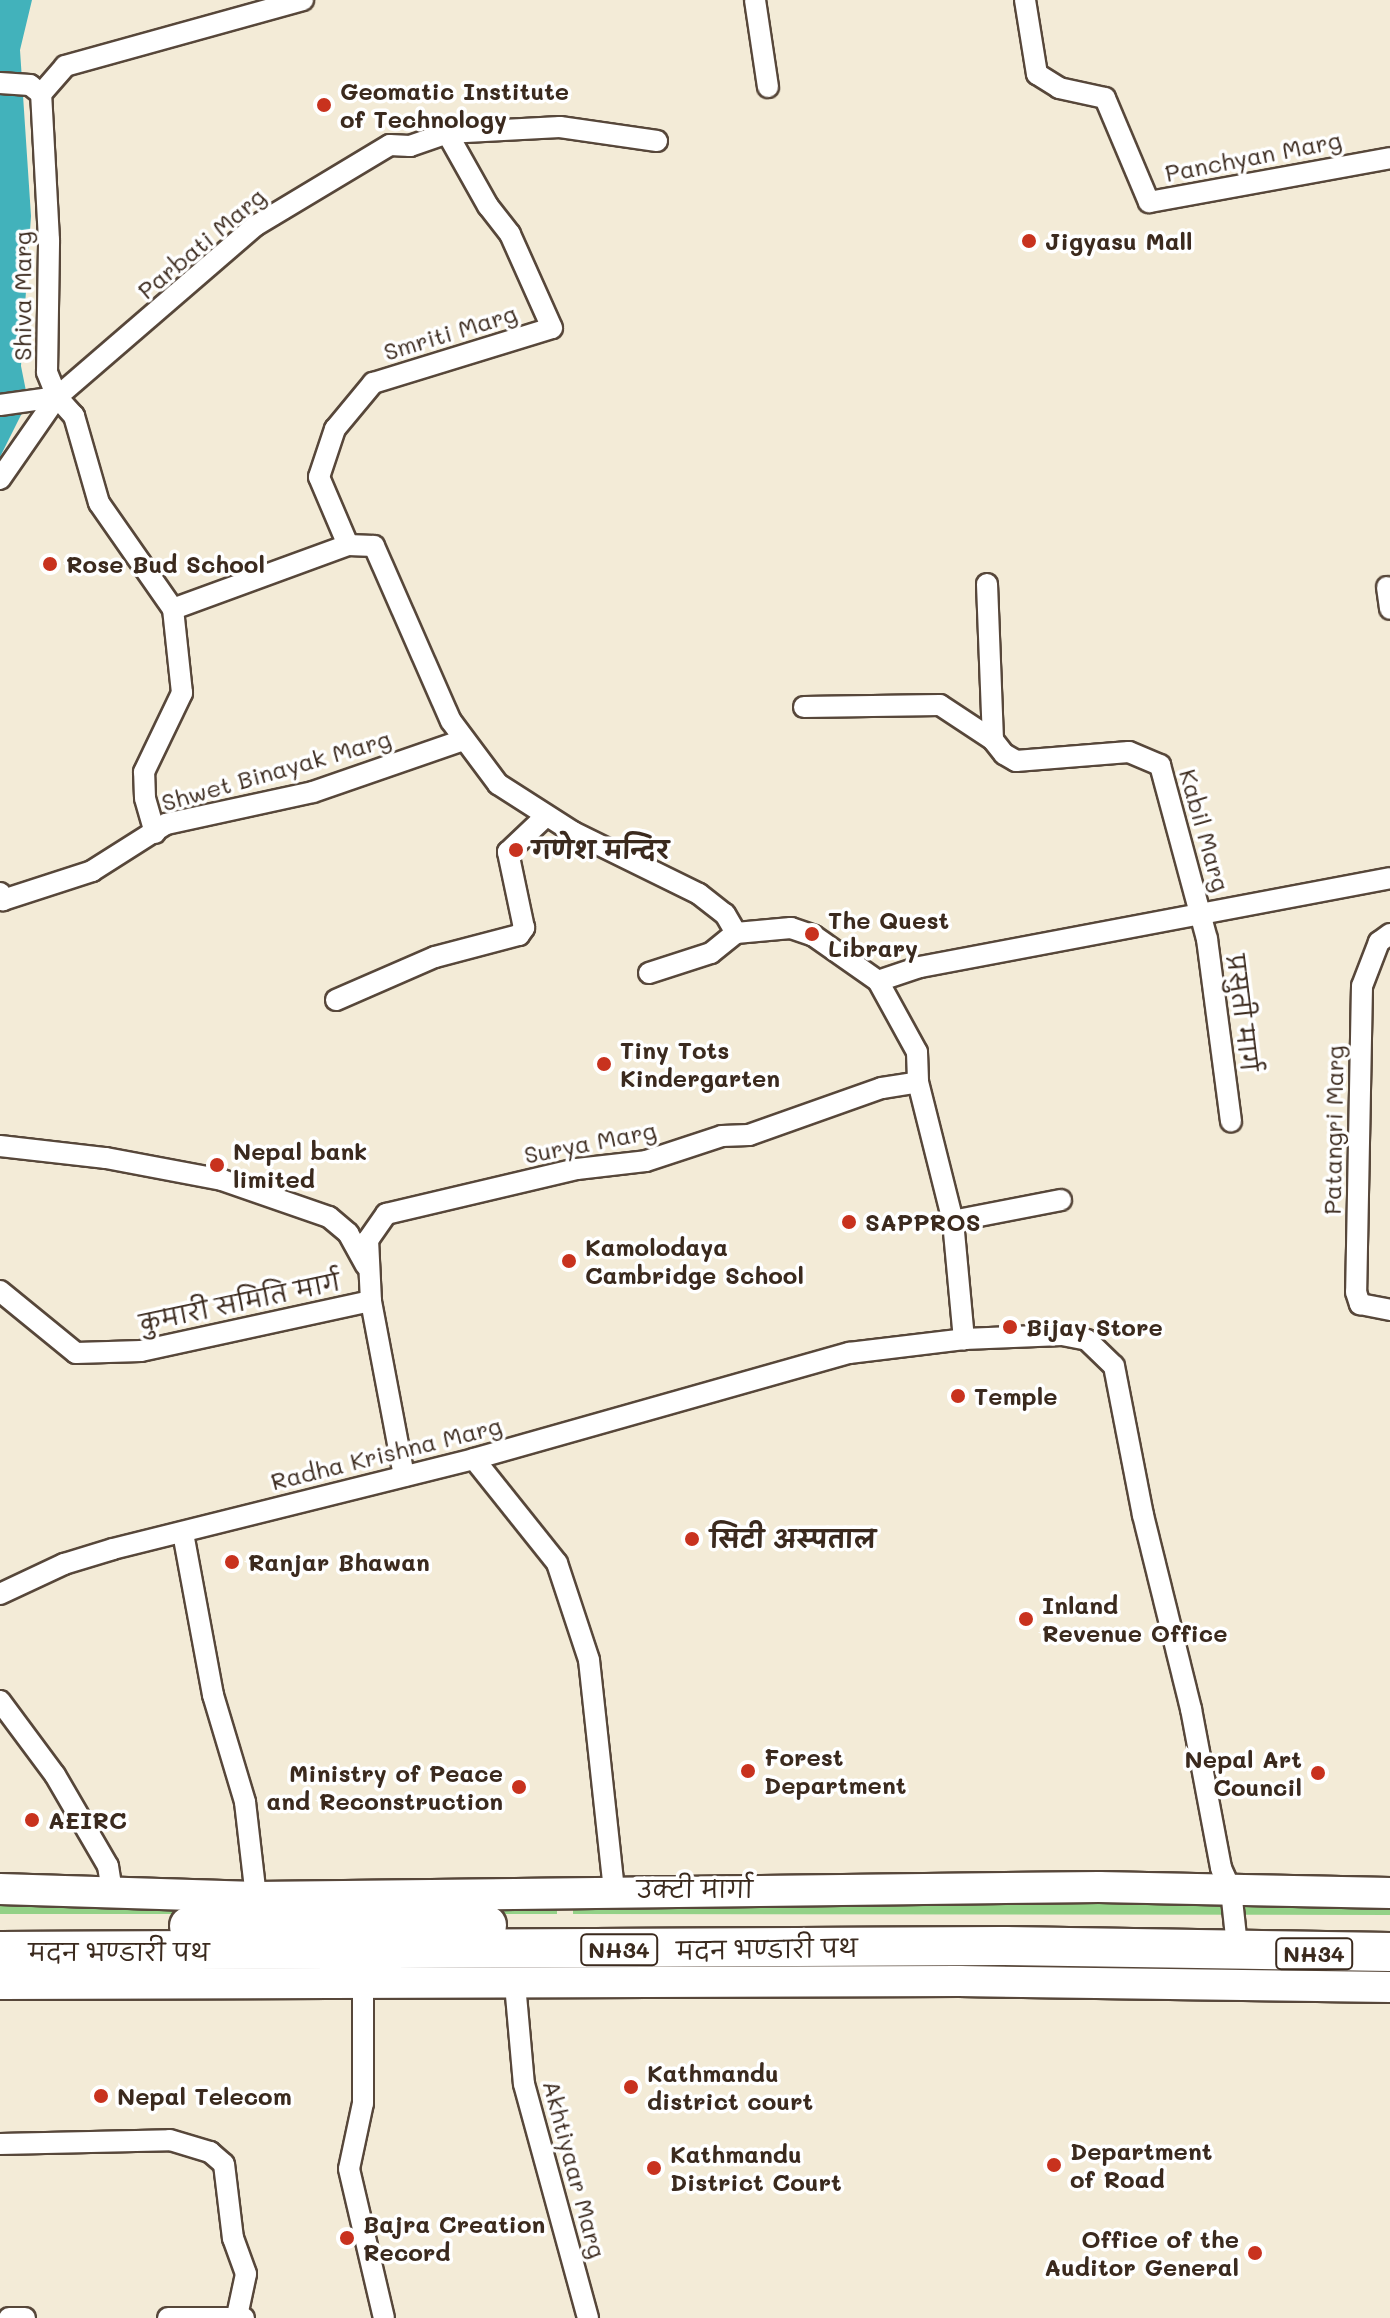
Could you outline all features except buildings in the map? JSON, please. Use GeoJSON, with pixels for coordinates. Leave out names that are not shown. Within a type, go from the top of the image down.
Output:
{"type":"FeatureCollection","features":[{"type":"Feature","properties":{"kind":"highway","name":"मदन भण्डारी पथ"},"geometry":{"type":"LineString","coordinates":[[0,1926],[1046,1923],[1237,1956],[1390,1927]]}},
{"type":"Feature","properties":{"kind":"highway","name":"मदन भण्डारी पथ"},"geometry":{"type":"LineString","coordinates":[[0,1951],[1005,1946],[1237,1956],[1390,1952]]}},
{"type":"Feature","properties":{"kind":"street"},"geometry":{"type":"LineString","coordinates":[[0,83],[35,90],[65,66],[303,0]]}},
{"type":"Feature","properties":{"kind":"street"},"geometry":{"type":"LineString","coordinates":[[755,0],[768,87]]}},
{"type":"Feature","properties":{"kind":"street","name":"Panchyan Marg"},"geometry":{"type":"LineString","coordinates":[[1025,0],[1037,74],[1059,88],[1105,98],[1149,202],[1390,158]]}},
{"type":"Feature","properties":{"kind":"street","name":"Shiva Marg"},"geometry":{"type":"LineString","coordinates":[[35,90],[49,240],[47,372],[57,397],[74,416],[99,503],[173,609]]}},
{"type":"Feature","properties":{"kind":"street"},"geometry":{"type":"LineString","coordinates":[[447,133],[560,127],[657,141]]}},
{"type":"Feature","properties":{"kind":"street","name":"Parbati Marg"},"geometry":{"type":"LineString","coordinates":[[57,397],[255,226],[390,145],[410,146],[447,133]]}},
{"type":"Feature","properties":{"kind":"street","name":"Smriti Marg"},"geometry":{"type":"LineString","coordinates":[[348,545],[319,477],[335,429],[373,383],[552,328],[510,234],[488,206],[447,133]]}},
{"type":"Feature","properties":{"kind":"street"},"geometry":{"type":"LineString","coordinates":[[0,405],[35,403],[57,397]]}},
{"type":"Feature","properties":{"kind":"street"},"geometry":{"type":"LineString","coordinates":[[0,479],[57,397]]}},
{"type":"Feature","properties":{"kind":"street"},"geometry":{"type":"LineString","coordinates":[[155,833],[144,772],[182,693],[173,609],[348,545],[374,546],[463,740],[498,784],[546,816],[699,894],[725,914],[736,933]]}},
{"type":"Feature","properties":{"kind":"street"},"geometry":{"type":"LineString","coordinates":[[987,584],[993,740]]}},
{"type":"Feature","properties":{"kind":"street"},"geometry":{"type":"LineString","coordinates":[[1387,587],[1390,609]]}},
{"type":"Feature","properties":{"kind":"street"},"geometry":{"type":"LineString","coordinates":[[804,707],[940,705],[993,740]]}},
{"type":"Feature","properties":{"kind":"street","name":"Shwet Binayak Marg"},"geometry":{"type":"LineString","coordinates":[[0,893],[3,900],[92,871],[166,824],[313,792],[463,740]]}},
{"type":"Feature","properties":{"kind":"street","name":"Kabil Marg"},"geometry":{"type":"LineString","coordinates":[[993,740],[1016,761],[1129,752],[1160,765],[1201,912]]}},
{"type":"Feature","properties":{"kind":"street"},"geometry":{"type":"LineString","coordinates":[[336,1000],[435,957],[519,935],[524,928],[508,852],[546,816]]}},
{"type":"Feature","properties":{"kind":"street"},"geometry":{"type":"LineString","coordinates":[[878,981],[920,967],[1390,878]]}},
{"type":"Feature","properties":{"kind":"street","name":"प्रसुती मार्ग"},"geometry":{"type":"LineString","coordinates":[[1201,912],[1231,1121]]}},
{"type":"Feature","properties":{"kind":"street"},"geometry":{"type":"LineString","coordinates":[[649,973],[711,953],[736,933],[791,928],[814,936],[833,954],[878,981],[917,1052],[918,1082],[953,1221],[964,1339]]}},
{"type":"Feature","properties":{"kind":"street","name":"Patangri Marg"},"geometry":{"type":"LineString","coordinates":[[1390,934],[1374,952],[1362,986],[1356,1292],[1360,1304],[1390,1310]]}},
{"type":"Feature","properties":{"kind":"street","name":"Surya Marg"},"geometry":{"type":"LineString","coordinates":[[371,1292],[368,1240],[386,1214],[577,1169],[646,1161],[722,1136],[749,1135],[882,1088],[918,1082]]}},
{"type":"Feature","properties":{"kind":"street"},"geometry":{"type":"LineString","coordinates":[[0,1146],[106,1158],[222,1180],[329,1217],[363,1254],[404,1476]]}},
{"type":"Feature","properties":{"kind":"street"},"geometry":{"type":"LineString","coordinates":[[953,1221],[1061,1200]]}},
{"type":"Feature","properties":{"kind":"street","name":"कुमारी समिति मार्ग"},"geometry":{"type":"LineString","coordinates":[[0,1291],[76,1353],[141,1351],[371,1292]]}},
{"type":"Feature","properties":{"kind":"street","name":"Radha Krishna Marg"},"geometry":{"type":"LineString","coordinates":[[0,1594],[64,1564],[474,1459],[849,1353],[964,1339],[1062,1335],[1087,1340],[1114,1366],[1143,1515],[1191,1709],[1221,1868],[1231,1890],[1237,1956]]}},
{"type":"Feature","properties":{"kind":"street"},"geometry":{"type":"LineString","coordinates":[[474,1459],[557,1563],[589,1660],[614,1890]]}},
{"type":"Feature","properties":{"kind":"street"},"geometry":{"type":"LineString","coordinates":[[183,1533],[213,1695],[245,1802],[256,1897]]}},
{"type":"Feature","properties":{"kind":"street"},"geometry":{"type":"LineString","coordinates":[[0,1701],[63,1788],[108,1866],[112,1891]]}},
{"type":"Feature","properties":{"kind":"street","name":"उक्टी मार्गा"},"geometry":{"type":"LineString","coordinates":[[0,1889],[256,1897],[614,1890],[1390,1893]]}},
{"type":"Feature","properties":{"kind":"street"},"geometry":{"type":"LineString","coordinates":[[0,1984],[959,1981],[1237,1956],[1390,1987]]}},
{"type":"Feature","properties":{"kind":"street","name":"Akhtiyaar Marg"},"geometry":{"type":"LineString","coordinates":[[515,1984],[524,2084],[588,2318]]}},
{"type":"Feature","properties":{"kind":"street"},"geometry":{"type":"LineString","coordinates":[[363,1985],[363,2103],[349,2169],[384,2318]]}},
{"type":"Feature","properties":{"kind":"street"},"geometry":{"type":"LineString","coordinates":[[0,2144],[170,2140],[210,2152],[224,2164],[233,2238],[246,2274],[240,2317],[168,2318]]}},
{"type":"Feature","properties":{"kind":"street"},"geometry":{"type":"LineString","coordinates":[[9,2318],[25,2318]]}},
{"type":"Feature","properties":{"kind":"green space"},"geometry":{"type":"Polygon","coordinates":[[[1067,1902],[1390,1905],[1390,1915],[573,1914],[573,1904],[1067,1902]]]}},
{"type":"Feature","properties":{"kind":"green space"},"geometry":{"type":"Polygon","coordinates":[[[0,1904],[557,1904],[557,1914],[0,1914],[0,1904]]]}},
{"type":"Feature","properties":{"kind":"water"},"geometry":{"type":"Polygon","coordinates":[[[0,0],[32,0],[20,50],[31,216],[21,366],[28,401],[0,457],[0,0]]]}},
{"type":"Feature","properties":{"kind":"place","name":"Geomatic Institute of Technology"},"geometry":{"type":"Point","coordinates":[324,105]}},
{"type":"Feature","properties":{"kind":"place","name":"Jigyasu Mall"},"geometry":{"type":"Point","coordinates":[1029,241]}},
{"type":"Feature","properties":{"kind":"place","name":"Rose Bud School"},"geometry":{"type":"Point","coordinates":[50,564]}},
{"type":"Feature","properties":{"kind":"place","name":"गणेश मन्दिर"},"geometry":{"type":"Point","coordinates":[516,850]}},
{"type":"Feature","properties":{"kind":"place","name":"The Quest Library"},"geometry":{"type":"Point","coordinates":[812,934]}},
{"type":"Feature","properties":{"kind":"place","name":"Tiny Tots Kindergarten"},"geometry":{"type":"Point","coordinates":[604,1064]}},
{"type":"Feature","properties":{"kind":"place","name":"Nepal bank limited"},"geometry":{"type":"Point","coordinates":[217,1165]}},
{"type":"Feature","properties":{"kind":"place","name":"SAPPROS"},"geometry":{"type":"Point","coordinates":[849,1222]}},
{"type":"Feature","properties":{"kind":"place","name":"Kamolodaya Cambridge School"},"geometry":{"type":"Point","coordinates":[569,1261]}},
{"type":"Feature","properties":{"kind":"place","name":"Bijay Store"},"geometry":{"type":"Point","coordinates":[1010,1327]}},
{"type":"Feature","properties":{"kind":"place","name":"Temple"},"geometry":{"type":"Point","coordinates":[958,1396]}},
{"type":"Feature","properties":{"kind":"place","name":"सिटी अस्पताल"},"geometry":{"type":"Point","coordinates":[692,1539]}},
{"type":"Feature","properties":{"kind":"place","name":"Ranjar Bhawan"},"geometry":{"type":"Point","coordinates":[232,1562]}},
{"type":"Feature","properties":{"kind":"place","name":"Inland Revenue Office"},"geometry":{"type":"Point","coordinates":[1026,1619]}},
{"type":"Feature","properties":{"kind":"place","name":"Forest Department"},"geometry":{"type":"Point","coordinates":[748,1771]}},
{"type":"Feature","properties":{"kind":"place","name":"Nepal Art Council"},"geometry":{"type":"Point","coordinates":[1318,1773]}},
{"type":"Feature","properties":{"kind":"place","name":"Ministry of Peace and Reconstruction"},"geometry":{"type":"Point","coordinates":[519,1787]}},
{"type":"Feature","properties":{"kind":"place","name":"AEIRC"},"geometry":{"type":"Point","coordinates":[32,1820]}},
{"type":"Feature","properties":{"kind":"place","name":"Kathmandu district court"},"geometry":{"type":"Point","coordinates":[631,2087]}},
{"type":"Feature","properties":{"kind":"place","name":"Nepal Telecom"},"geometry":{"type":"Point","coordinates":[101,2096]}},
{"type":"Feature","properties":{"kind":"place","name":"Department of Road"},"geometry":{"type":"Point","coordinates":[1054,2165]}},
{"type":"Feature","properties":{"kind":"place","name":"Kathmandu District Court"},"geometry":{"type":"Point","coordinates":[654,2168]}},
{"type":"Feature","properties":{"kind":"place","name":"Bajra Creation Record"},"geometry":{"type":"Point","coordinates":[347,2238]}},
{"type":"Feature","properties":{"kind":"place","name":"Office of the Auditor General"},"geometry":{"type":"Point","coordinates":[1255,2253]}}]}
